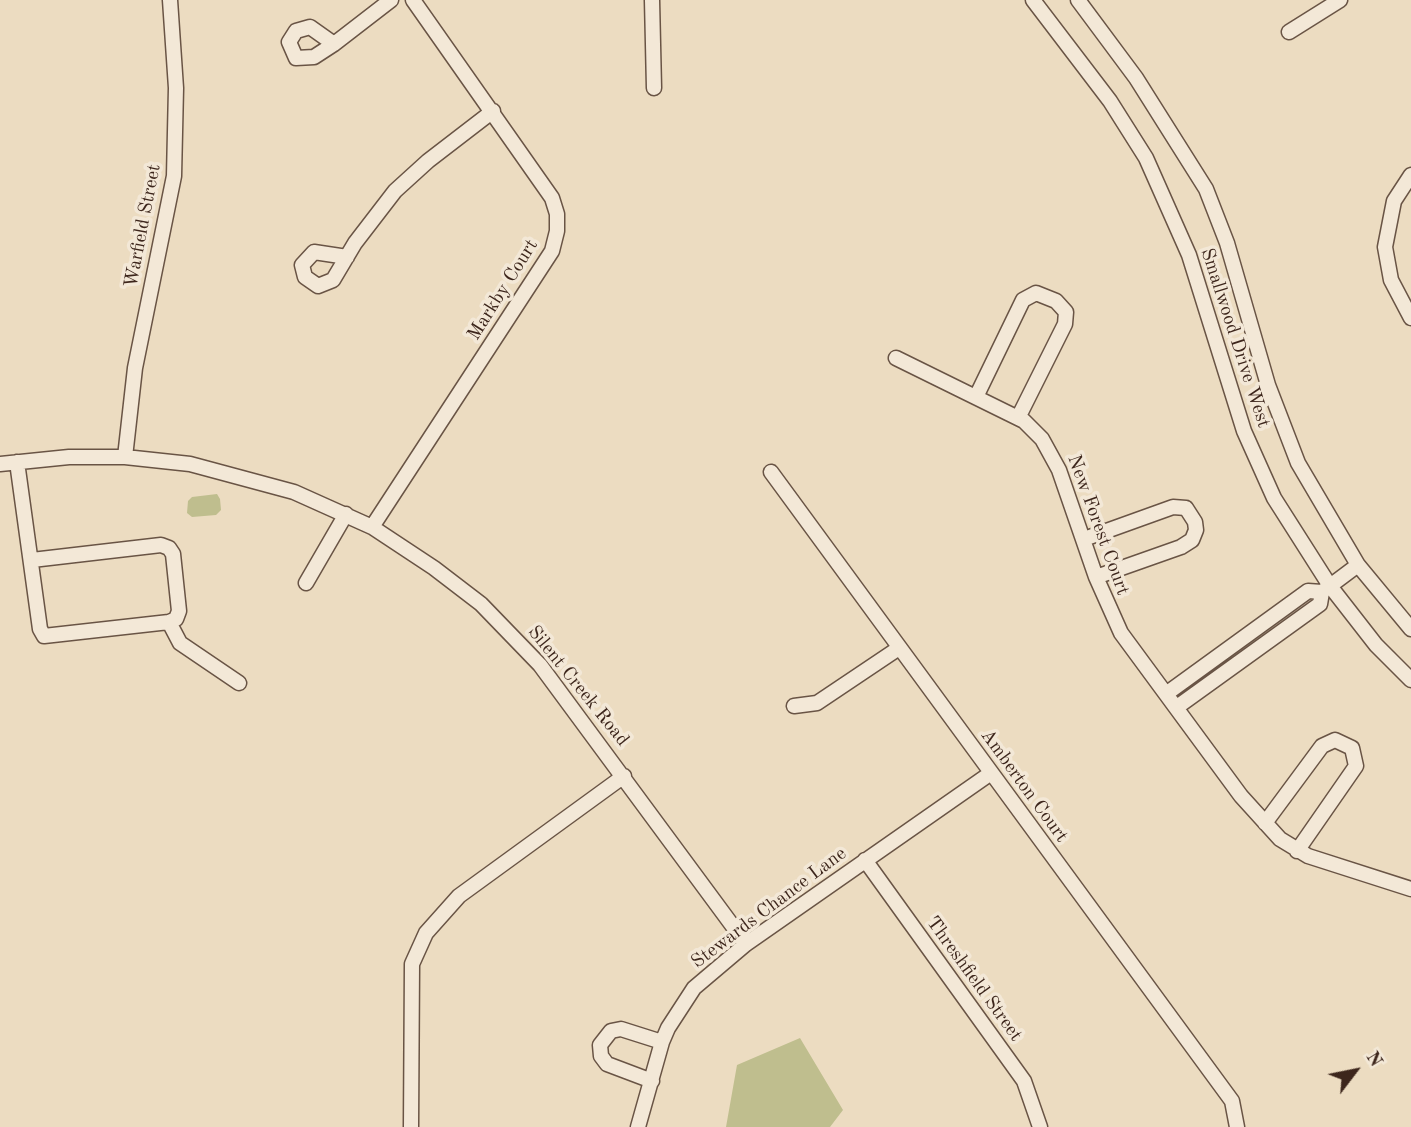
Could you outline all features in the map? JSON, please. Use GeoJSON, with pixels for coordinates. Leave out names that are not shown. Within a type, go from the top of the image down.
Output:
{"type":"FeatureCollection","features":[{"type":"Feature","properties":{"kind":"street","name":"Warfield Street"},"geometry":{"type":"LineString","coordinates":[[125,457],[135,368],[174,176],[176,88],[170,0]]}},
{"type":"Feature","properties":{"kind":"street"},"geometry":{"type":"LineString","coordinates":[[334,44],[391,0]]}},
{"type":"Feature","properties":{"kind":"street","name":"Markby Court"},"geometry":{"type":"LineString","coordinates":[[372,527],[552,251],[557,214],[552,198],[412,0]]}},
{"type":"Feature","properties":{"kind":"street"},"geometry":{"type":"LineString","coordinates":[[652,0],[654,88]]}},
{"type":"Feature","properties":{"kind":"street","name":"Smallwood Drive West"},"geometry":{"type":"LineString","coordinates":[[1033,0],[1110,101],[1146,158],[1189,255],[1244,431],[1274,498],[1326,589],[1411,680]]}},
{"type":"Feature","properties":{"kind":"street","name":"Smallwood Drive West"},"geometry":{"type":"LineString","coordinates":[[1078,0],[1136,78],[1206,189],[1227,243],[1256,350],[1283,428],[1313,492],[1358,565],[1411,629]]}},
{"type":"Feature","properties":{"kind":"street"},"geometry":{"type":"LineString","coordinates":[[1289,32],[1340,0]]}},
{"type":"Feature","properties":{"kind":"street"},"geometry":{"type":"LineString","coordinates":[[347,257],[395,191],[428,161],[493,111]]}},
{"type":"Feature","properties":{"kind":"street"},"geometry":{"type":"LineString","coordinates":[[1411,175],[1394,201],[1385,247],[1391,280],[1411,318]]}},
{"type":"Feature","properties":{"kind":"street"},"geometry":{"type":"LineString","coordinates":[[976,397],[1023,300],[1036,293],[1056,301],[1066,312],[1065,324],[1018,418]]}},
{"type":"Feature","properties":{"kind":"street","name":"New Forest Court"},"geometry":{"type":"LineString","coordinates":[[896,358],[1018,418],[1033,429],[1051,453],[1096,577],[1121,633],[1265,823],[1297,851],[1411,889]]}},
{"type":"Feature","properties":{"kind":"street","name":"Silent Creek Road"},"geometry":{"type":"LineString","coordinates":[[0,464],[125,457],[190,464],[254,479],[346,514],[372,527],[434,568],[481,604],[512,634],[567,699],[746,944]]}},
{"type":"Feature","properties":{"kind":"street"},"geometry":{"type":"LineString","coordinates":[[17,462],[40,629],[44,636],[176,619],[179,611],[173,554],[169,548],[161,545],[32,560]]}},
{"type":"Feature","properties":{"kind":"street","name":"Amberton Court"},"geometry":{"type":"LineString","coordinates":[[771,472],[1232,1101],[1237,1127]]}},
{"type":"Feature","properties":{"kind":"street"},"geometry":{"type":"LineString","coordinates":[[1084,539],[1173,508],[1186,508],[1195,522],[1196,530],[1192,540],[1181,547],[1096,577]]}},
{"type":"Feature","properties":{"kind":"street"},"geometry":{"type":"LineString","coordinates":[[306,583],[346,514]]}},
{"type":"Feature","properties":{"kind":"street"},"geometry":{"type":"LineString","coordinates":[[1166,694],[1308,591],[1326,589],[1358,565]]}},
{"type":"Feature","properties":{"kind":"street"},"geometry":{"type":"LineString","coordinates":[[1177,707],[1320,604],[1326,589]]}},
{"type":"Feature","properties":{"kind":"street"},"geometry":{"type":"LineString","coordinates":[[169,622],[180,643],[239,683]]}},
{"type":"Feature","properties":{"kind":"street"},"geometry":{"type":"LineString","coordinates":[[794,706],[817,703],[899,648]]}},
{"type":"Feature","properties":{"kind":"street"},"geometry":{"type":"LineString","coordinates":[[1265,823],[1322,746],[1335,740],[1352,748],[1356,766],[1297,851]]}},
{"type":"Feature","properties":{"kind":"street","name":"Stewards Chance Lane"},"geometry":{"type":"LineString","coordinates":[[638,1127],[662,1042],[694,988],[746,944],[991,773]]}},
{"type":"Feature","properties":{"kind":"street"},"geometry":{"type":"LineString","coordinates":[[411,1127],[412,964],[426,933],[459,896],[624,776]]}},
{"type":"Feature","properties":{"kind":"street","name":"Threshfield Street"},"geometry":{"type":"LineString","coordinates":[[865,860],[1024,1081],[1040,1127]]}},
{"type":"Feature","properties":{"kind":"street"},"geometry":{"type":"LineString","coordinates":[[652,1081],[607,1064],[601,1056],[600,1045],[604,1037],[621,1029],[662,1042]]}},
{"type":"Feature","properties":{"kind":"shaded area"},"geometry":{"type":"Polygon","coordinates":[[[217,494],[221,510],[216,515],[192,517],[187,513],[188,501],[192,497],[217,494]]]}},
{"type":"Feature","properties":{"kind":"shaded area"},"geometry":{"type":"Polygon","coordinates":[[[800,1038],[843,1110],[830,1127],[726,1127],[737,1065],[800,1038]]]}}]}
